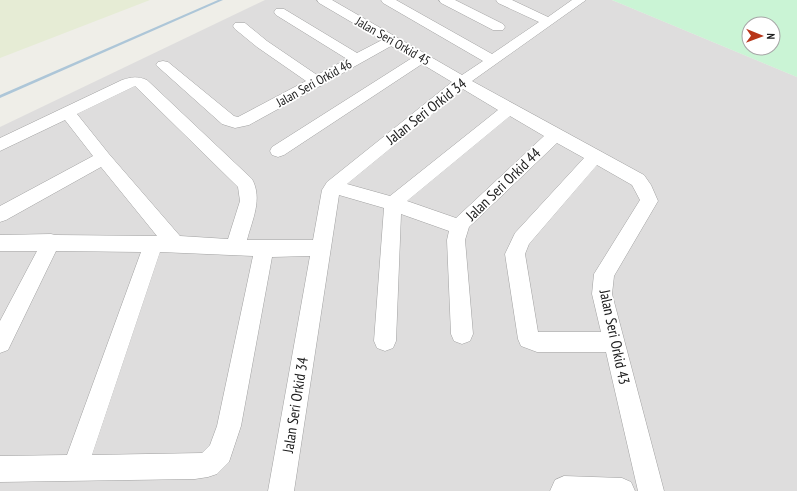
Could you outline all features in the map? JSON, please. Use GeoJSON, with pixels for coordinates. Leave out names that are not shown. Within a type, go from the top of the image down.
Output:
{"type":"FeatureCollection","features":[{"type":"Feature","properties":{"kind":"street","name":"Jalan Seri Orkid 45"},"geometry":{"type":"LineString","coordinates":[[323,0],[463,81]]}},
{"type":"Feature","properties":{"kind":"street"},"geometry":{"type":"LineString","coordinates":[[387,0],[493,61]]}},
{"type":"Feature","properties":{"kind":"street"},"geometry":{"type":"LineString","coordinates":[[444,0],[498,26]]}},
{"type":"Feature","properties":{"kind":"street"},"geometry":{"type":"LineString","coordinates":[[502,0],[549,22]]}},
{"type":"Feature","properties":{"kind":"street","name":"Jalan Seri Orkid 34"},"geometry":{"type":"LineString","coordinates":[[281,491],[330,190],[346,174],[463,81],[549,22],[573,2]]}},
{"type":"Feature","properties":{"kind":"street"},"geometry":{"type":"LineString","coordinates":[[280,12],[357,59]]}},
{"type":"Feature","properties":{"kind":"street"},"geometry":{"type":"LineString","coordinates":[[240,26],[262,44],[318,82]]}},
{"type":"Feature","properties":{"kind":"street","name":"Jalan Seri Orkid 46"},"geometry":{"type":"LineString","coordinates":[[163,66],[228,120],[235,123],[243,121],[318,82],[392,40]]}},
{"type":"Feature","properties":{"kind":"street"},"geometry":{"type":"LineString","coordinates":[[278,151],[422,58]]}},
{"type":"Feature","properties":{"kind":"street"},"geometry":{"type":"LineString","coordinates":[[0,145],[127,82],[136,81],[142,83],[246,184],[249,201],[235,247]]}},
{"type":"Feature","properties":{"kind":"street","name":"Jalan Seri Orkid 43"},"geometry":{"type":"LineString","coordinates":[[463,81],[509,109],[638,180],[645,190],[649,201],[604,274],[602,294],[651,491]]}},
{"type":"Feature","properties":{"kind":"street"},"geometry":{"type":"LineString","coordinates":[[385,341],[393,204],[403,194],[509,109]]}},
{"type":"Feature","properties":{"kind":"street"},"geometry":{"type":"LineString","coordinates":[[67,111],[103,158],[175,244]]}},
{"type":"Feature","properties":{"kind":"street","name":"Jalan Seri Orkid 44"},"geometry":{"type":"LineString","coordinates":[[462,334],[456,240],[460,227],[463,222],[555,135]]}},
{"type":"Feature","properties":{"kind":"street"},"geometry":{"type":"LineString","coordinates":[[595,156],[522,239],[515,254],[529,339],[537,342],[614,342]]}},
{"type":"Feature","properties":{"kind":"street"},"geometry":{"type":"LineString","coordinates":[[0,215],[103,158]]}},
{"type":"Feature","properties":{"kind":"street"},"geometry":{"type":"LineString","coordinates":[[333,187],[393,204],[460,227]]}},
{"type":"Feature","properties":{"kind":"street"},"geometry":{"type":"LineString","coordinates":[[0,243],[51,242],[175,244],[264,249],[320,248]]}},
{"type":"Feature","properties":{"kind":"street"},"geometry":{"type":"LineString","coordinates":[[0,342],[51,242]]}},
{"type":"Feature","properties":{"kind":"street"},"geometry":{"type":"LineString","coordinates":[[75,468],[153,244]]}},
{"type":"Feature","properties":{"kind":"street"},"geometry":{"type":"LineString","coordinates":[[0,469],[208,465],[220,453],[229,426],[264,249]]}},
{"type":"Feature","properties":{"kind":"street"},"geometry":{"type":"LineString","coordinates":[[563,491],[564,489],[622,491]]}},
{"type":"Feature","properties":{"kind":"shaded area"},"geometry":{"type":"Polygon","coordinates":[[[265,0],[612,0],[741,54],[741,56],[747,56],[797,77],[797,491],[0,491],[0,127],[265,0]]]}},
{"type":"Feature","properties":{"kind":"green space"},"geometry":{"type":"Polygon","coordinates":[[[0,0],[150,0],[0,58],[0,0]]]}},
{"type":"Feature","properties":{"kind":"green space"},"geometry":{"type":"Polygon","coordinates":[[[612,0],[797,0],[797,77],[747,56],[781,56],[781,16],[741,16],[741,54],[612,0]]]}},
{"type":"Feature","properties":{"kind":"waterway"},"geometry":{"type":"LineString","coordinates":[[0,97],[221,0]]}}]}
